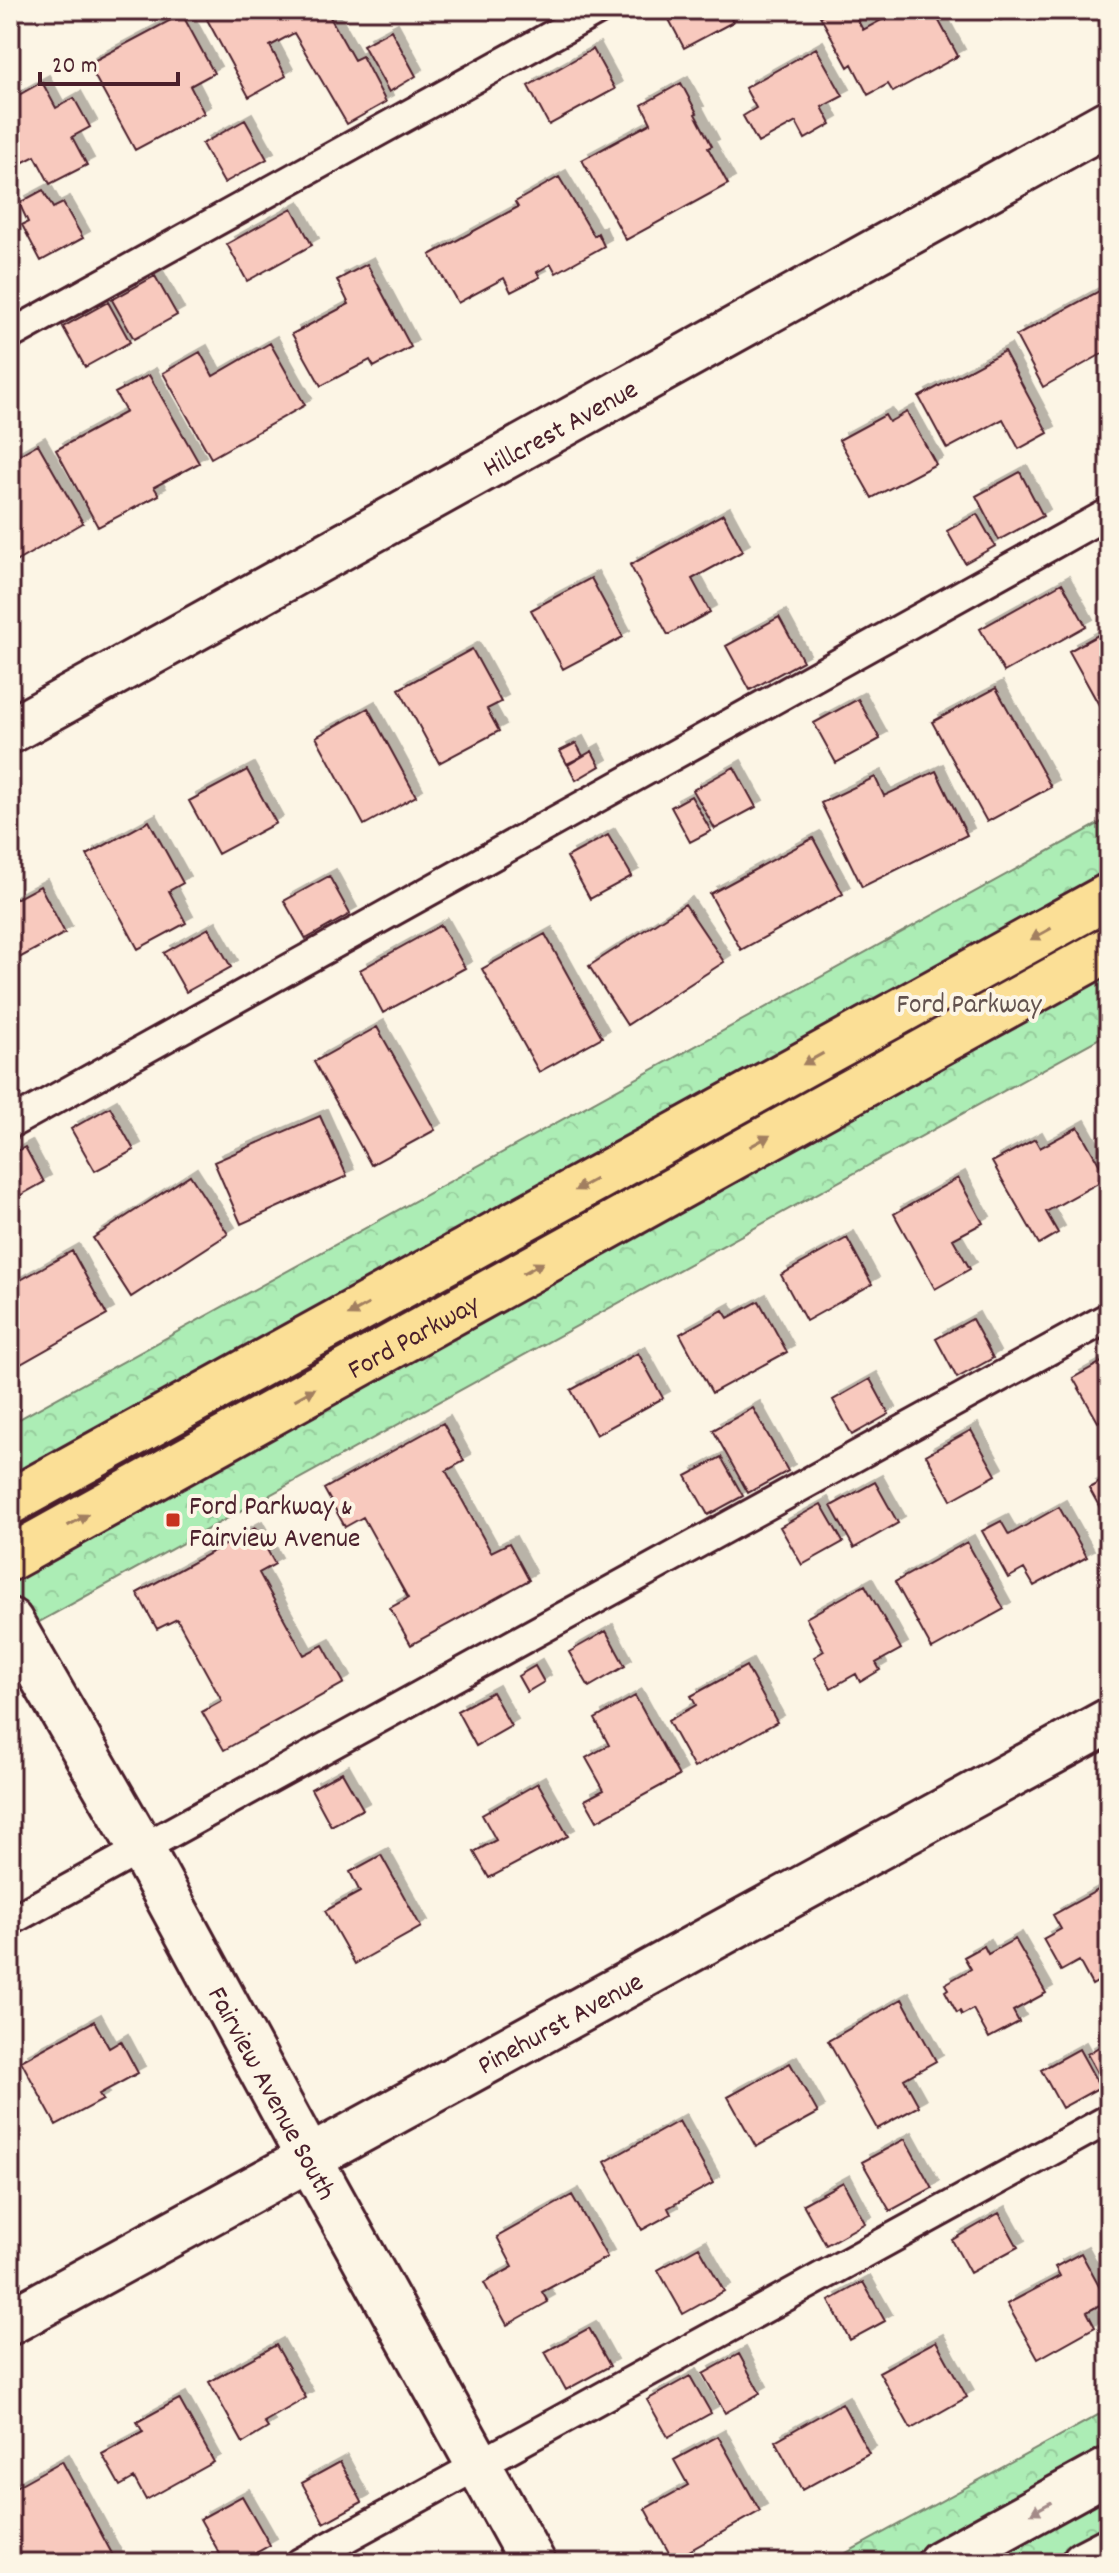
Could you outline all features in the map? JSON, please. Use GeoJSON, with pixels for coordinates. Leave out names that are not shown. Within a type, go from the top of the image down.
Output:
{"type":"FeatureCollection","features":[{"type":"Feature","properties":{"kind":"main road","name":"Ford Parkway"},"geometry":{"type":"LineString","coordinates":[[10,1502],[1109,896]]}},
{"type":"Feature","properties":{"kind":"main road","name":"Ford Parkway"},"geometry":{"type":"LineString","coordinates":[[10,1558],[1109,949]]}},
{"type":"Feature","properties":{"kind":"street","name":"Hillcrest Avenue"},"geometry":{"type":"LineString","coordinates":[[10,731],[1109,122]]}},
{"type":"Feature","properties":{"kind":"street","name":"Fairview Avenue South"},"geometry":{"type":"LineString","coordinates":[[10,1621],[141,1848],[533,2563]]}},
{"type":"Feature","properties":{"kind":"street","name":"Pinehurst Avenue"},"geometry":{"type":"LineString","coordinates":[[10,2322],[1109,1721]]}},
{"type":"Feature","properties":{"kind":"street"},"geometry":{"type":"LineString","coordinates":[[940,2563],[1109,2470]]}},
{"type":"Feature","properties":{"kind":"street"},"geometry":{"type":"LineString","coordinates":[[1084,2563],[1109,2550]]}},
{"type":"Feature","properties":{"kind":"lane"},"geometry":{"type":"LineString","coordinates":[[10,335],[598,10]]}},
{"type":"Feature","properties":{"kind":"lane"},"geometry":{"type":"LineString","coordinates":[[10,1124],[1109,513]]}},
{"type":"Feature","properties":{"kind":"lane"},"geometry":{"type":"LineString","coordinates":[[10,1921],[1109,1317]]}},
{"type":"Feature","properties":{"kind":"lane"},"geometry":{"type":"LineString","coordinates":[[300,2563],[1109,2119]]}},
{"type":"Feature","properties":{"kind":"green space","name":"Ford Parkway"},"geometry":{"type":"Polygon","coordinates":[[[1109,818],[1109,1033],[10,1638],[10,1424],[1109,818]]]}},
{"type":"Feature","properties":{"kind":"green space"},"geometry":{"type":"Polygon","coordinates":[[[1109,2409],[1109,2563],[828,2563],[1109,2409]]]}},
{"type":"Feature","properties":{"kind":"building"},"geometry":{"type":"Polygon","coordinates":[[[326,10],[354,60],[362,56],[386,102],[347,124],[294,33],[270,46],[286,76],[249,97],[203,12],[326,10]]]}},
{"type":"Feature","properties":{"kind":"building"},"geometry":{"type":"Polygon","coordinates":[[[664,10],[726,10],[733,22],[684,48],[664,10]]]}},
{"type":"Feature","properties":{"kind":"building"},"geometry":{"type":"Polygon","coordinates":[[[832,10],[852,10],[863,30],[900,10],[933,10],[958,56],[893,92],[888,84],[868,95],[852,64],[848,67],[820,16],[832,10]]]}},
{"type":"Feature","properties":{"kind":"building"},"geometry":{"type":"Polygon","coordinates":[[[995,10],[1020,10],[1001,20],[995,10]]]}},
{"type":"Feature","properties":{"kind":"building"},"geometry":{"type":"Polygon","coordinates":[[[182,14],[214,73],[190,86],[204,113],[135,150],[88,64],[182,14]]]}},
{"type":"Feature","properties":{"kind":"building"},"geometry":{"type":"Polygon","coordinates":[[[391,30],[416,76],[389,92],[363,45],[391,30]]]}},
{"type":"Feature","properties":{"kind":"building"},"geometry":{"type":"Polygon","coordinates":[[[816,48],[843,96],[822,107],[831,124],[805,139],[796,122],[758,143],[743,116],[756,108],[745,88],[816,48]]]}},
{"type":"Feature","properties":{"kind":"building"},"geometry":{"type":"Polygon","coordinates":[[[593,49],[615,89],[549,125],[528,86],[593,49]]]}},
{"type":"Feature","properties":{"kind":"building"},"geometry":{"type":"Polygon","coordinates":[[[42,82],[56,108],[74,98],[90,127],[72,137],[87,165],[50,184],[35,156],[10,169],[10,100],[42,82]]]}},
{"type":"Feature","properties":{"kind":"building"},"geometry":{"type":"Polygon","coordinates":[[[681,83],[712,146],[708,148],[728,184],[626,240],[582,160],[651,123],[642,105],[681,83]]]}},
{"type":"Feature","properties":{"kind":"building"},"geometry":{"type":"Polygon","coordinates":[[[245,120],[267,159],[224,183],[202,144],[245,120]]]}},
{"type":"Feature","properties":{"kind":"building"},"geometry":{"type":"Polygon","coordinates":[[[559,177],[594,236],[598,233],[604,246],[556,273],[551,264],[537,272],[540,277],[511,292],[504,278],[458,303],[430,255],[518,207],[515,202],[559,177]]]}},
{"type":"Feature","properties":{"kind":"building"},"geometry":{"type":"Polygon","coordinates":[[[43,190],[53,208],[63,203],[83,238],[41,261],[22,225],[28,222],[19,203],[43,190]]]}},
{"type":"Feature","properties":{"kind":"building"},"geometry":{"type":"Polygon","coordinates":[[[292,208],[312,245],[247,281],[227,244],[292,208]]]}},
{"type":"Feature","properties":{"kind":"building"},"geometry":{"type":"Polygon","coordinates":[[[367,264],[411,347],[374,367],[370,360],[321,386],[292,334],[349,304],[337,280],[367,264]]]}},
{"type":"Feature","properties":{"kind":"building"},"geometry":{"type":"Polygon","coordinates":[[[155,276],[177,315],[134,339],[112,300],[155,276]]]}},
{"type":"Feature","properties":{"kind":"building"},"geometry":{"type":"Polygon","coordinates":[[[1101,290],[1109,305],[1109,350],[1043,387],[1016,336],[1101,290]]]}},
{"type":"Feature","properties":{"kind":"building"},"geometry":{"type":"Polygon","coordinates":[[[108,302],[130,342],[85,367],[63,327],[108,302]]]}},
{"type":"Feature","properties":{"kind":"building"},"geometry":{"type":"Polygon","coordinates":[[[270,343],[305,405],[211,458],[163,373],[200,352],[213,376],[270,343]]]}},
{"type":"Feature","properties":{"kind":"building"},"geometry":{"type":"Polygon","coordinates":[[[1004,351],[1048,433],[1019,449],[1003,419],[947,449],[919,397],[1004,351]]]}},
{"type":"Feature","properties":{"kind":"building"},"geometry":{"type":"Polygon","coordinates":[[[149,375],[199,463],[154,487],[159,495],[98,527],[56,450],[126,412],[115,393],[149,375]]]}},
{"type":"Feature","properties":{"kind":"building"},"geometry":{"type":"Polygon","coordinates":[[[907,412],[936,464],[872,498],[839,440],[885,415],[889,422],[907,412]]]}},
{"type":"Feature","properties":{"kind":"building"},"geometry":{"type":"Polygon","coordinates":[[[38,444],[83,523],[10,565],[10,460],[38,444]]]}},
{"type":"Feature","properties":{"kind":"building"},"geometry":{"type":"Polygon","coordinates":[[[1020,472],[1043,516],[999,540],[976,496],[1020,472]]]}},
{"type":"Feature","properties":{"kind":"building"},"geometry":{"type":"Polygon","coordinates":[[[723,514],[743,551],[692,579],[710,612],[668,635],[630,565],[723,514]]]}},
{"type":"Feature","properties":{"kind":"building"},"geometry":{"type":"Polygon","coordinates":[[[977,514],[995,546],[965,563],[947,531],[977,514]]]}},
{"type":"Feature","properties":{"kind":"building"},"geometry":{"type":"Polygon","coordinates":[[[591,578],[623,637],[563,669],[531,610],[591,578]]]}},
{"type":"Feature","properties":{"kind":"building"},"geometry":{"type":"Polygon","coordinates":[[[1062,583],[1086,626],[1004,672],[980,629],[1062,583]]]}},
{"type":"Feature","properties":{"kind":"building"},"geometry":{"type":"Polygon","coordinates":[[[779,617],[803,661],[750,690],[726,646],[779,617]]]}},
{"type":"Feature","properties":{"kind":"building"},"geometry":{"type":"Polygon","coordinates":[[[1109,629],[1109,711],[1104,714],[1069,651],[1109,629]]]}},
{"type":"Feature","properties":{"kind":"building"},"geometry":{"type":"Polygon","coordinates":[[[472,649],[501,702],[487,709],[499,731],[439,763],[399,689],[472,649]]]}},
{"type":"Feature","properties":{"kind":"building"},"geometry":{"type":"Polygon","coordinates":[[[996,688],[1051,787],[987,822],[932,722],[996,688]]]}},
{"type":"Feature","properties":{"kind":"building"},"geometry":{"type":"Polygon","coordinates":[[[858,699],[880,739],[836,763],[814,723],[858,699]]]}},
{"type":"Feature","properties":{"kind":"building"},"geometry":{"type":"Polygon","coordinates":[[[368,708],[416,796],[364,825],[316,737],[368,708]]]}},
{"type":"Feature","properties":{"kind":"building"},"geometry":{"type":"Polygon","coordinates":[[[576,743],[583,756],[567,764],[560,751],[576,743]]]}},
{"type":"Feature","properties":{"kind":"building"},"geometry":{"type":"Polygon","coordinates":[[[592,751],[600,766],[576,780],[568,765],[592,751]]]}},
{"type":"Feature","properties":{"kind":"building"},"geometry":{"type":"Polygon","coordinates":[[[734,767],[756,807],[715,829],[693,790],[734,767]]]}},
{"type":"Feature","properties":{"kind":"building"},"geometry":{"type":"Polygon","coordinates":[[[247,770],[276,823],[218,854],[189,801],[247,770]]]}},
{"type":"Feature","properties":{"kind":"building"},"geometry":{"type":"Polygon","coordinates":[[[936,771],[967,835],[862,887],[821,803],[875,777],[884,796],[936,771]]]}},
{"type":"Feature","properties":{"kind":"building"},"geometry":{"type":"Polygon","coordinates":[[[691,796],[711,831],[690,842],[671,807],[691,796]]]}},
{"type":"Feature","properties":{"kind":"building"},"geometry":{"type":"Polygon","coordinates":[[[149,821],[183,883],[169,891],[186,923],[138,949],[87,855],[149,821]]]}},
{"type":"Feature","properties":{"kind":"building"},"geometry":{"type":"Polygon","coordinates":[[[608,835],[632,876],[590,899],[567,857],[608,835]]]}},
{"type":"Feature","properties":{"kind":"building"},"geometry":{"type":"Polygon","coordinates":[[[813,838],[843,894],[741,950],[710,894],[813,838]]]}},
{"type":"Feature","properties":{"kind":"building"},"geometry":{"type":"Polygon","coordinates":[[[329,876],[350,914],[306,939],[284,901],[329,876]]]}},
{"type":"Feature","properties":{"kind":"building"},"geometry":{"type":"Polygon","coordinates":[[[40,886],[65,933],[10,963],[10,902],[40,886]]]}},
{"type":"Feature","properties":{"kind":"building"},"geometry":{"type":"Polygon","coordinates":[[[685,904],[724,962],[627,1025],[589,966],[685,904]]]}},
{"type":"Feature","properties":{"kind":"building"},"geometry":{"type":"Polygon","coordinates":[[[441,925],[465,968],[383,1013],[360,970],[441,925]]]}},
{"type":"Feature","properties":{"kind":"building"},"geometry":{"type":"Polygon","coordinates":[[[209,928],[231,967],[186,992],[164,953],[209,928]]]}},
{"type":"Feature","properties":{"kind":"building"},"geometry":{"type":"Polygon","coordinates":[[[545,934],[602,1037],[539,1072],[482,969],[545,934]]]}},
{"type":"Feature","properties":{"kind":"building"},"geometry":{"type":"Polygon","coordinates":[[[377,1027],[435,1130],[371,1165],[314,1062],[377,1027]]]}},
{"type":"Feature","properties":{"kind":"building"},"geometry":{"type":"Polygon","coordinates":[[[110,1107],[134,1150],[95,1171],[71,1129],[110,1107]]]}},
{"type":"Feature","properties":{"kind":"building"},"geometry":{"type":"Polygon","coordinates":[[[320,1116],[347,1176],[241,1224],[214,1162],[320,1116]]]}},
{"type":"Feature","properties":{"kind":"building"},"geometry":{"type":"Polygon","coordinates":[[[1078,1127],[1107,1178],[1046,1212],[1058,1233],[1039,1244],[992,1162],[1035,1139],[1040,1148],[1078,1127]]]}},
{"type":"Feature","properties":{"kind":"building"},"geometry":{"type":"Polygon","coordinates":[[[25,1147],[44,1182],[10,1201],[10,1155],[25,1147]]]}},
{"type":"Feature","properties":{"kind":"building"},"geometry":{"type":"Polygon","coordinates":[[[190,1175],[228,1234],[131,1297],[93,1238],[190,1175]]]}},
{"type":"Feature","properties":{"kind":"building"},"geometry":{"type":"Polygon","coordinates":[[[958,1178],[983,1223],[953,1239],[970,1269],[935,1289],[894,1214],[958,1178]]]}},
{"type":"Feature","properties":{"kind":"building"},"geometry":{"type":"Polygon","coordinates":[[[847,1238],[872,1284],[806,1321],[781,1275],[847,1238]]]}},
{"type":"Feature","properties":{"kind":"building"},"geometry":{"type":"Polygon","coordinates":[[[72,1251],[107,1315],[10,1370],[10,1286],[72,1251]]]}},
{"type":"Feature","properties":{"kind":"building"},"geometry":{"type":"Polygon","coordinates":[[[759,1301],[787,1352],[712,1393],[680,1334],[723,1310],[728,1318],[759,1301]]]}},
{"type":"Feature","properties":{"kind":"building"},"geometry":{"type":"Polygon","coordinates":[[[972,1319],[993,1358],[957,1378],[936,1339],[972,1319]]]}},
{"type":"Feature","properties":{"kind":"building"},"geometry":{"type":"Polygon","coordinates":[[[638,1353],[663,1398],[596,1435],[571,1390],[638,1353]]]}},
{"type":"Feature","properties":{"kind":"building"},"geometry":{"type":"Polygon","coordinates":[[[1109,1358],[1109,1416],[1098,1422],[1073,1378],[1109,1358]]]}},
{"type":"Feature","properties":{"kind":"building"},"geometry":{"type":"Polygon","coordinates":[[[870,1379],[889,1414],[852,1435],[833,1400],[870,1379]]]}},
{"type":"Feature","properties":{"kind":"building"},"geometry":{"type":"Polygon","coordinates":[[[753,1408],[788,1471],[748,1493],[713,1430],[753,1408]]]}},
{"type":"Feature","properties":{"kind":"building"},"geometry":{"type":"Polygon","coordinates":[[[443,1423],[464,1461],[446,1471],[491,1552],[509,1543],[529,1580],[411,1645],[390,1608],[408,1598],[363,1517],[345,1527],[324,1489],[443,1423]]]}},
{"type":"Feature","properties":{"kind":"building"},"geometry":{"type":"Polygon","coordinates":[[[971,1430],[996,1475],[951,1500],[926,1455],[971,1430]]]}},
{"type":"Feature","properties":{"kind":"building"},"geometry":{"type":"Polygon","coordinates":[[[721,1457],[743,1496],[708,1515],[686,1476],[721,1457]]]}},
{"type":"Feature","properties":{"kind":"building"},"geometry":{"type":"Polygon","coordinates":[[[1109,1477],[1109,1524],[1089,1488],[1109,1477]]]}},
{"type":"Feature","properties":{"kind":"building"},"geometry":{"type":"Polygon","coordinates":[[[875,1482],[898,1523],[854,1548],[831,1506],[875,1482]]]}},
{"type":"Feature","properties":{"kind":"building"},"geometry":{"type":"Polygon","coordinates":[[[821,1504],[843,1542],[802,1565],[780,1527],[821,1504]]]}},
{"type":"Feature","properties":{"kind":"building"},"geometry":{"type":"Polygon","coordinates":[[[1059,1507],[1087,1557],[1034,1586],[1024,1569],[1008,1578],[982,1531],[1001,1521],[1009,1535],[1059,1507]]]}},
{"type":"Feature","properties":{"kind":"building"},"geometry":{"type":"Polygon","coordinates":[[[255,1528],[275,1564],[259,1573],[304,1655],[323,1645],[344,1683],[224,1750],[202,1712],[222,1701],[177,1619],[157,1629],[137,1593],[255,1528]]]}},
{"type":"Feature","properties":{"kind":"building"},"geometry":{"type":"Polygon","coordinates":[[[967,1542],[1004,1609],[932,1649],[895,1582],[967,1542]]]}},
{"type":"Feature","properties":{"kind":"building"},"geometry":{"type":"Polygon","coordinates":[[[865,1585],[901,1649],[876,1663],[880,1670],[860,1682],[856,1674],[831,1688],[814,1657],[824,1651],[806,1618],[865,1585]]]}},
{"type":"Feature","properties":{"kind":"building"},"geometry":{"type":"Polygon","coordinates":[[[606,1631],[625,1666],[589,1687],[569,1652],[606,1631]]]}},
{"type":"Feature","properties":{"kind":"building"},"geometry":{"type":"Polygon","coordinates":[[[535,1666],[544,1682],[527,1692],[518,1676],[535,1666]]]}},
{"type":"Feature","properties":{"kind":"building"},"geometry":{"type":"Polygon","coordinates":[[[746,1666],[777,1722],[694,1768],[668,1721],[696,1705],[691,1696],[746,1666]]]}},
{"type":"Feature","properties":{"kind":"building"},"geometry":{"type":"Polygon","coordinates":[[[492,1692],[511,1726],[476,1746],[457,1711],[492,1692]]]}},
{"type":"Feature","properties":{"kind":"building"},"geometry":{"type":"Polygon","coordinates":[[[635,1696],[679,1776],[597,1821],[585,1800],[604,1790],[586,1758],[609,1745],[595,1719],[635,1696]]]}},
{"type":"Feature","properties":{"kind":"building"},"geometry":{"type":"Polygon","coordinates":[[[342,1772],[363,1809],[331,1826],[311,1789],[342,1772]]]}},
{"type":"Feature","properties":{"kind":"building"},"geometry":{"type":"Polygon","coordinates":[[[538,1783],[568,1836],[489,1878],[474,1852],[496,1840],[482,1815],[538,1783]]]}},
{"type":"Feature","properties":{"kind":"building"},"geometry":{"type":"Polygon","coordinates":[[[381,1855],[421,1927],[355,1964],[325,1911],[360,1892],[350,1872],[381,1855]]]}},
{"type":"Feature","properties":{"kind":"building"},"geometry":{"type":"Polygon","coordinates":[[[1109,1884],[1109,1975],[1092,1985],[1079,1961],[1061,1971],[1043,1939],[1061,1929],[1053,1915],[1109,1884]]]}},
{"type":"Feature","properties":{"kind":"building"},"geometry":{"type":"Polygon","coordinates":[[[1015,1939],[1046,1993],[1013,2011],[1019,2022],[989,2038],[973,2009],[962,2015],[960,2011],[957,2013],[945,1991],[948,1989],[945,1984],[971,1969],[964,1957],[984,1946],[988,1954],[1015,1939]]]}},
{"type":"Feature","properties":{"kind":"building"},"geometry":{"type":"Polygon","coordinates":[[[902,1999],[936,2061],[904,2079],[919,2106],[877,2129],[828,2041],[902,1999]]]}},
{"type":"Feature","properties":{"kind":"building"},"geometry":{"type":"Polygon","coordinates":[[[94,2021],[109,2048],[121,2041],[138,2073],[99,2094],[103,2100],[56,2125],[21,2061],[94,2021]]]}},
{"type":"Feature","properties":{"kind":"building"},"geometry":{"type":"Polygon","coordinates":[[[1109,2041],[1109,2090],[1107,2091],[1087,2054],[1109,2041]]]}},
{"type":"Feature","properties":{"kind":"building"},"geometry":{"type":"Polygon","coordinates":[[[1079,2049],[1100,2087],[1062,2108],[1041,2070],[1079,2049]]]}},
{"type":"Feature","properties":{"kind":"building"},"geometry":{"type":"Polygon","coordinates":[[[790,2063],[818,2113],[756,2147],[728,2097],[790,2063]]]}},
{"type":"Feature","properties":{"kind":"building"},"geometry":{"type":"Polygon","coordinates":[[[679,2121],[713,2183],[668,2208],[671,2214],[642,2230],[605,2162],[679,2121]]]}},
{"type":"Feature","properties":{"kind":"building"},"geometry":{"type":"Polygon","coordinates":[[[905,2139],[932,2188],[890,2211],[862,2162],[905,2139]]]}},
{"type":"Feature","properties":{"kind":"building"},"geometry":{"type":"Polygon","coordinates":[[[843,2182],[865,2223],[826,2245],[803,2204],[843,2182]]]}},
{"type":"Feature","properties":{"kind":"building"},"geometry":{"type":"Polygon","coordinates":[[[572,2195],[607,2257],[542,2292],[548,2302],[507,2325],[484,2283],[513,2267],[497,2237],[572,2195]]]}},
{"type":"Feature","properties":{"kind":"building"},"geometry":{"type":"Polygon","coordinates":[[[1109,2211],[1109,2238],[1098,2218],[1109,2211]]]}},
{"type":"Feature","properties":{"kind":"building"},"geometry":{"type":"Polygon","coordinates":[[[999,2213],[1018,2247],[970,2273],[952,2240],[999,2213]]]}},
{"type":"Feature","properties":{"kind":"building"},"geometry":{"type":"Polygon","coordinates":[[[699,2247],[724,2291],[683,2314],[658,2270],[699,2247]]]}},
{"type":"Feature","properties":{"kind":"building"},"geometry":{"type":"Polygon","coordinates":[[[1081,2253],[1107,2301],[1087,2312],[1095,2327],[1038,2359],[1007,2304],[1060,2276],[1055,2267],[1081,2253]]]}},
{"type":"Feature","properties":{"kind":"building"},"geometry":{"type":"Polygon","coordinates":[[[863,2282],[885,2321],[850,2340],[829,2301],[863,2282]]]}},
{"type":"Feature","properties":{"kind":"building"},"geometry":{"type":"Polygon","coordinates":[[[589,2328],[610,2366],[566,2390],[545,2352],[589,2328]]]}},
{"type":"Feature","properties":{"kind":"building"},"geometry":{"type":"Polygon","coordinates":[[[936,2341],[967,2397],[911,2429],[879,2372],[936,2341]]]}},
{"type":"Feature","properties":{"kind":"building"},"geometry":{"type":"Polygon","coordinates":[[[276,2345],[306,2398],[264,2422],[268,2428],[243,2443],[209,2382],[276,2345]]]}},
{"type":"Feature","properties":{"kind":"building"},"geometry":{"type":"Polygon","coordinates":[[[739,2354],[760,2393],[725,2413],[703,2374],[739,2354]]]}},
{"type":"Feature","properties":{"kind":"building"},"geometry":{"type":"Polygon","coordinates":[[[690,2376],[711,2413],[668,2437],[647,2400],[690,2376]]]}},
{"type":"Feature","properties":{"kind":"building"},"geometry":{"type":"Polygon","coordinates":[[[179,2399],[214,2462],[146,2500],[134,2478],[120,2486],[102,2454],[143,2432],[137,2422],[179,2399]]]}},
{"type":"Feature","properties":{"kind":"building"},"geometry":{"type":"Polygon","coordinates":[[[842,2403],[869,2453],[802,2490],[775,2441],[842,2403]]]}},
{"type":"Feature","properties":{"kind":"building"},"geometry":{"type":"Polygon","coordinates":[[[718,2436],[760,2511],[673,2560],[645,2509],[688,2485],[674,2460],[718,2436]]]}},
{"type":"Feature","properties":{"kind":"building"},"geometry":{"type":"Polygon","coordinates":[[[62,2461],[117,2563],[47,2563],[46,2560],[22,2563],[10,2541],[10,2490],[62,2461]]]}},
{"type":"Feature","properties":{"kind":"building"},"geometry":{"type":"Polygon","coordinates":[[[340,2462],[362,2502],[324,2523],[302,2483],[340,2462]]]}},
{"type":"Feature","properties":{"kind":"building"},"geometry":{"type":"Polygon","coordinates":[[[242,2496],[270,2545],[238,2563],[225,2563],[200,2519],[242,2496]]]}},
{"type":"Feature","properties":{"kind":"place","name":"Ford Parkway & Fairview Avenue"},"geometry":{"type":"Point","coordinates":[173,1520]}}]}
